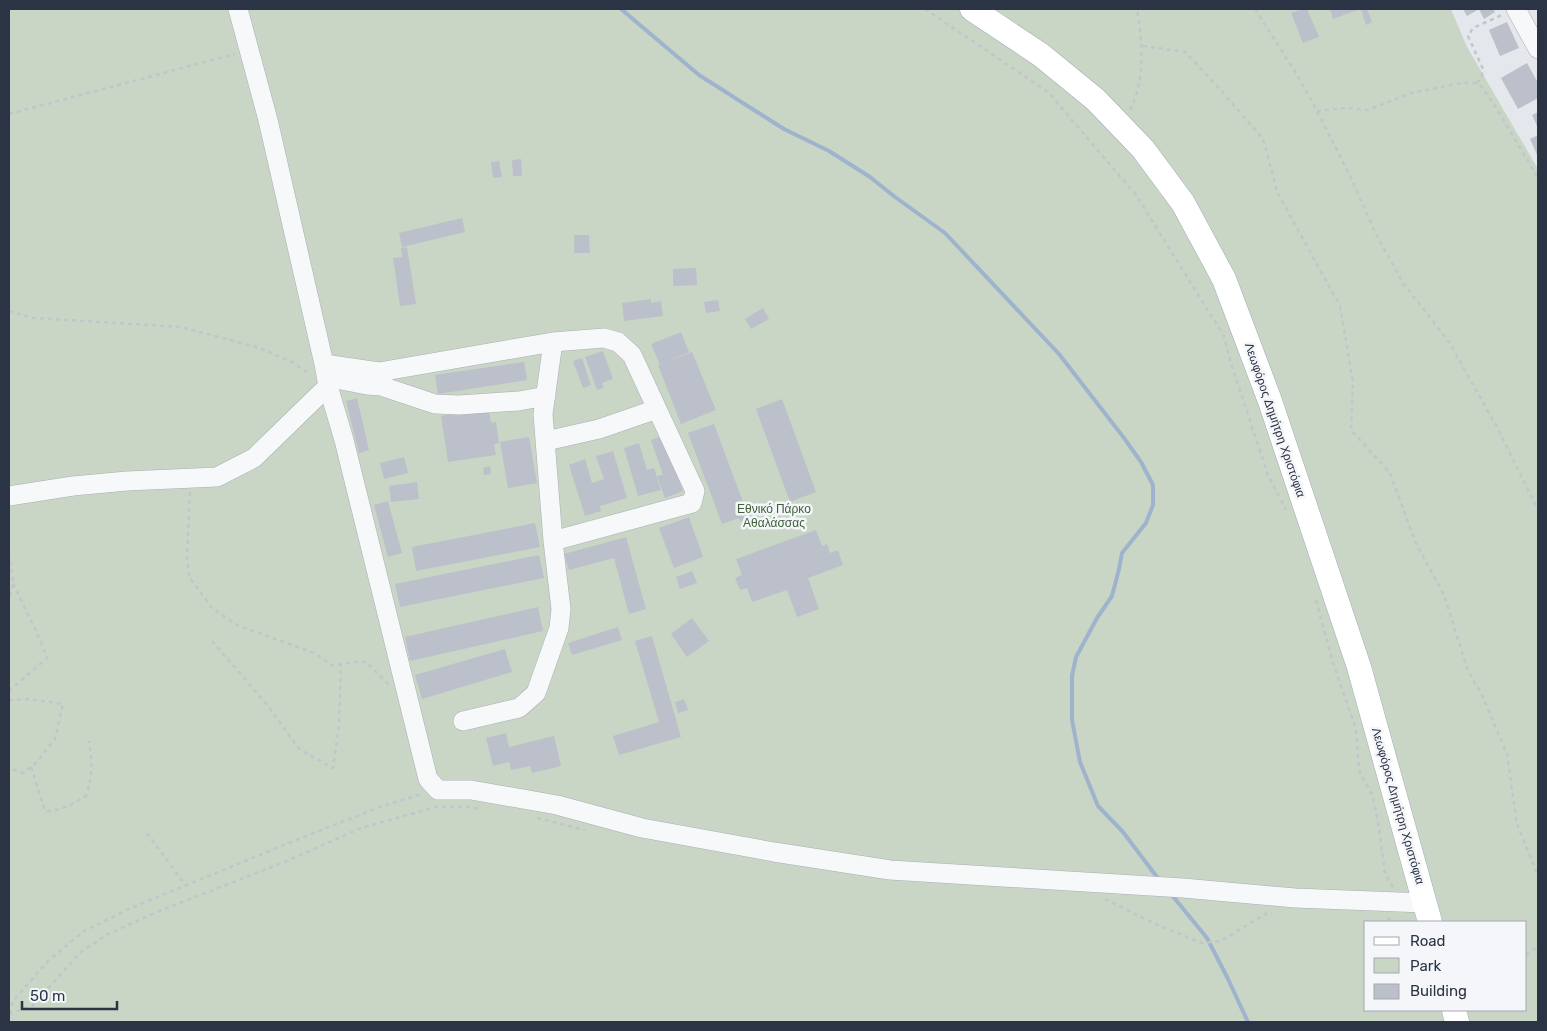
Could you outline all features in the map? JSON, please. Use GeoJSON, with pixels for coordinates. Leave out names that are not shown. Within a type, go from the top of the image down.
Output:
{"type":"FeatureCollection","features":[{"type":"Feature","properties":{"kind":"main road","name":"Λεωφόρος Δημήτρη Χριστόφια"},"geometry":{"type":"LineString","coordinates":[[972,9],[1041,54],[1096,100],[1143,149],[1183,203],[1224,279],[1270,401],[1359,667],[1420,909]]}},
{"type":"Feature","properties":{"kind":"street"},"geometry":{"type":"LineString","coordinates":[[238,9],[270,129],[326,376],[344,440],[428,779],[438,790],[471,790],[547,804],[642,828],[774,852],[890,870],[1168,887],[1420,909]]}},
{"type":"Feature","properties":{"kind":"street"},"geometry":{"type":"LineString","coordinates":[[1510,11],[1538,49]]}},
{"type":"Feature","properties":{"kind":"street"},"geometry":{"type":"LineString","coordinates":[[326,376],[380,379],[553,342],[604,338],[618,342],[632,354],[695,491],[692,503],[553,541]]}},
{"type":"Feature","properties":{"kind":"street"},"geometry":{"type":"LineString","coordinates":[[463,721],[519,708],[536,693],[559,628],[561,609],[553,541],[543,414],[553,342]]}},
{"type":"Feature","properties":{"kind":"street"},"geometry":{"type":"LineString","coordinates":[[9,496],[100,483],[217,477],[254,458],[326,376]]}},
{"type":"Feature","properties":{"kind":"street"},"geometry":{"type":"LineString","coordinates":[[380,379],[435,404],[459,405],[546,396]]}},
{"type":"Feature","properties":{"kind":"street"},"geometry":{"type":"LineString","coordinates":[[546,441],[599,430],[657,409]]}},
{"type":"Feature","properties":{"kind":"path"},"geometry":{"type":"LineString","coordinates":[[925,9],[1048,92],[1136,195],[1224,336],[1268,476],[1286,510]]}},
{"type":"Feature","properties":{"kind":"path"},"geometry":{"type":"LineString","coordinates":[[1121,126],[1135,101],[1140,72],[1143,46],[1138,9]]}},
{"type":"Feature","properties":{"kind":"path"},"geometry":{"type":"LineString","coordinates":[[1254,9],[1296,73],[1348,172],[1377,236],[1403,283],[1448,342],[1498,429],[1538,510]]}},
{"type":"Feature","properties":{"kind":"path"},"geometry":{"type":"LineString","coordinates":[[1477,83],[1482,76],[1482,68],[1468,36],[1473,28],[1510,11]]}},
{"type":"Feature","properties":{"kind":"path"},"geometry":{"type":"LineString","coordinates":[[1143,46],[1185,52],[1263,138],[1278,194],[1340,306],[1352,382],[1351,430],[1390,474],[1416,541],[1444,595],[1468,671],[1483,697],[1507,754],[1517,824],[1538,876]]}},
{"type":"Feature","properties":{"kind":"path"},"geometry":{"type":"LineString","coordinates":[[9,114],[250,50]]}},
{"type":"Feature","properties":{"kind":"path"},"geometry":{"type":"LineString","coordinates":[[1317,112],[1346,108],[1368,110],[1411,93],[1462,83],[1477,83],[1483,88],[1500,114],[1538,178]]}},
{"type":"Feature","properties":{"kind":"path"},"geometry":{"type":"LineString","coordinates":[[9,311],[34,318],[181,326],[260,348],[326,376]]}},
{"type":"Feature","properties":{"kind":"path"},"geometry":{"type":"LineString","coordinates":[[191,478],[187,556],[189,577],[212,608],[238,625],[314,654],[333,666],[352,662],[366,662],[390,686]]}},
{"type":"Feature","properties":{"kind":"path"},"geometry":{"type":"LineString","coordinates":[[9,553],[13,582],[40,638],[47,658],[9,691]]}},
{"type":"Feature","properties":{"kind":"path"},"geometry":{"type":"LineString","coordinates":[[9,602],[13,582]]}},
{"type":"Feature","properties":{"kind":"path"},"geometry":{"type":"LineString","coordinates":[[1316,599],[1333,663],[1356,729],[1360,770],[1373,797],[1385,874],[1420,909]]}},
{"type":"Feature","properties":{"kind":"path"},"geometry":{"type":"LineString","coordinates":[[212,642],[268,707],[299,749],[333,768],[338,725],[341,664]]}},
{"type":"Feature","properties":{"kind":"path"},"geometry":{"type":"LineString","coordinates":[[9,700],[30,698],[63,704],[55,739],[37,762],[23,773],[9,768]]}},
{"type":"Feature","properties":{"kind":"path"},"geometry":{"type":"LineString","coordinates":[[30,767],[45,811],[56,811],[86,796],[91,781],[92,765],[89,742]]}},
{"type":"Feature","properties":{"kind":"path"},"geometry":{"type":"LineString","coordinates":[[9,1014],[13,1001],[47,962],[84,931],[131,908],[380,807],[438,790]]}},
{"type":"Feature","properties":{"kind":"path"},"geometry":{"type":"LineString","coordinates":[[9,1014],[32,1006],[82,950],[108,934],[157,912],[278,864],[361,828],[436,807],[470,807],[487,810]]}},
{"type":"Feature","properties":{"kind":"path"},"geometry":{"type":"LineString","coordinates":[[530,817],[593,832]]}},
{"type":"Feature","properties":{"kind":"path"},"geometry":{"type":"LineString","coordinates":[[147,833],[186,886]]}},
{"type":"Feature","properties":{"kind":"path"},"geometry":{"type":"LineString","coordinates":[[1103,899],[1153,923],[1202,943],[1221,941],[1267,913],[1276,912]]}},
{"type":"Feature","properties":{"kind":"path"},"geometry":{"type":"LineString","coordinates":[[1382,917],[1394,921]]}},
{"type":"Feature","properties":{"kind":"path"},"geometry":{"type":"LineString","coordinates":[[1527,954],[1538,947]]}},
{"type":"Feature","properties":{"kind":"path"},"geometry":{"type":"LineString","coordinates":[[9,999],[13,1001]]}},
{"type":"Feature","properties":{"kind":"green space","name":"Εθνικό Πάρκο Αθαλάσσας"},"geometry":{"type":"Polygon","coordinates":[[[9,9],[1451,9],[1467,47],[1538,169],[1538,1022],[9,1022],[9,9]]]}},
{"type":"Feature","properties":{"kind":"building"},"geometry":{"type":"Polygon","coordinates":[[[1307,9],[1319,37],[1303,43],[1291,13],[1307,9]]]}},
{"type":"Feature","properties":{"kind":"building"},"geometry":{"type":"Polygon","coordinates":[[[1330,9],[1357,9],[1357,10],[1333,19],[1330,9]]]}},
{"type":"Feature","properties":{"kind":"building"},"geometry":{"type":"Polygon","coordinates":[[[1361,9],[1367,9],[1372,22],[1366,25],[1361,9]]]}},
{"type":"Feature","properties":{"kind":"building"},"geometry":{"type":"Polygon","coordinates":[[[1463,9],[1479,9],[1467,16],[1463,9]]]}},
{"type":"Feature","properties":{"kind":"building"},"geometry":{"type":"Polygon","coordinates":[[[1479,9],[1493,9],[1495,12],[1484,19],[1479,9]]]}},
{"type":"Feature","properties":{"kind":"building"},"geometry":{"type":"Polygon","coordinates":[[[1507,22],[1519,48],[1500,56],[1489,30],[1507,22]]]}},
{"type":"Feature","properties":{"kind":"building"},"geometry":{"type":"Polygon","coordinates":[[[1527,63],[1538,83],[1538,98],[1518,109],[1501,78],[1527,63]]]}},
{"type":"Feature","properties":{"kind":"building"},"geometry":{"type":"Polygon","coordinates":[[[1538,112],[1538,128],[1532,115],[1538,112]]]}},
{"type":"Feature","properties":{"kind":"building"},"geometry":{"type":"Polygon","coordinates":[[[1538,135],[1538,157],[1530,139],[1538,135]]]}},
{"type":"Feature","properties":{"kind":"building"},"geometry":{"type":"Polygon","coordinates":[[[521,159],[522,176],[513,176],[512,160],[521,159]]]}},
{"type":"Feature","properties":{"kind":"building"},"geometry":{"type":"Polygon","coordinates":[[[499,161],[502,177],[493,178],[491,162],[499,161]]]}},
{"type":"Feature","properties":{"kind":"building"},"geometry":{"type":"Polygon","coordinates":[[[462,218],[465,232],[402,247],[399,233],[462,218]]]}},
{"type":"Feature","properties":{"kind":"building"},"geometry":{"type":"Polygon","coordinates":[[[574,235],[589,235],[590,253],[574,253],[574,235]]]}},
{"type":"Feature","properties":{"kind":"building"},"geometry":{"type":"Polygon","coordinates":[[[407,247],[416,304],[400,306],[393,258],[402,257],[401,248],[407,247]]]}},
{"type":"Feature","properties":{"kind":"building"},"geometry":{"type":"Polygon","coordinates":[[[696,268],[697,285],[673,286],[673,269],[696,268]]]}},
{"type":"Feature","properties":{"kind":"building"},"geometry":{"type":"Polygon","coordinates":[[[651,299],[651,303],[661,301],[663,316],[624,321],[622,303],[651,299]]]}},
{"type":"Feature","properties":{"kind":"building"},"geometry":{"type":"Polygon","coordinates":[[[718,300],[720,311],[706,313],[704,302],[718,300]]]}},
{"type":"Feature","properties":{"kind":"building"},"geometry":{"type":"Polygon","coordinates":[[[763,308],[769,319],[751,329],[745,319],[763,308]]]}},
{"type":"Feature","properties":{"kind":"building"},"geometry":{"type":"Polygon","coordinates":[[[681,332],[689,352],[665,362],[692,352],[716,410],[681,424],[651,344],[681,332]]]}},
{"type":"Feature","properties":{"kind":"building"},"geometry":{"type":"Polygon","coordinates":[[[603,351],[613,379],[602,383],[604,388],[597,390],[585,357],[603,351]]]}},
{"type":"Feature","properties":{"kind":"building"},"geometry":{"type":"Polygon","coordinates":[[[582,358],[591,385],[583,388],[573,361],[582,358]]]}},
{"type":"Feature","properties":{"kind":"building"},"geometry":{"type":"Polygon","coordinates":[[[524,362],[527,380],[438,394],[435,375],[524,362]]]}},
{"type":"Feature","properties":{"kind":"building"},"geometry":{"type":"Polygon","coordinates":[[[357,398],[369,450],[359,453],[346,401],[357,398]]]}},
{"type":"Feature","properties":{"kind":"building"},"geometry":{"type":"Polygon","coordinates":[[[782,399],[816,492],[790,502],[756,409],[782,399]]]}},
{"type":"Feature","properties":{"kind":"building"},"geometry":{"type":"Polygon","coordinates":[[[489,409],[491,423],[496,422],[499,443],[494,444],[496,455],[448,462],[441,416],[489,409]]]}},
{"type":"Feature","properties":{"kind":"building"},"geometry":{"type":"Polygon","coordinates":[[[714,424],[749,518],[741,522],[739,518],[722,524],[688,433],[714,424]]]}},
{"type":"Feature","properties":{"kind":"building"},"geometry":{"type":"Polygon","coordinates":[[[664,435],[683,491],[665,498],[657,476],[663,475],[651,440],[664,435]]]}},
{"type":"Feature","properties":{"kind":"building"},"geometry":{"type":"Polygon","coordinates":[[[529,437],[537,483],[508,488],[500,442],[529,437]]]}},
{"type":"Feature","properties":{"kind":"building"},"geometry":{"type":"Polygon","coordinates":[[[639,443],[647,470],[654,468],[661,490],[638,496],[624,448],[639,443]]]}},
{"type":"Feature","properties":{"kind":"building"},"geometry":{"type":"Polygon","coordinates":[[[613,451],[627,498],[600,506],[601,511],[585,516],[569,465],[585,459],[592,483],[604,479],[596,456],[613,451]]]}},
{"type":"Feature","properties":{"kind":"building"},"geometry":{"type":"Polygon","coordinates":[[[404,457],[408,473],[384,479],[380,463],[404,457]]]}},
{"type":"Feature","properties":{"kind":"building"},"geometry":{"type":"Polygon","coordinates":[[[490,466],[491,474],[484,475],[483,468],[490,466]]]}},
{"type":"Feature","properties":{"kind":"building"},"geometry":{"type":"Polygon","coordinates":[[[417,482],[419,499],[391,502],[389,486],[417,482]]]}},
{"type":"Feature","properties":{"kind":"building"},"geometry":{"type":"Polygon","coordinates":[[[388,501],[402,553],[388,557],[374,505],[388,501]]]}},
{"type":"Feature","properties":{"kind":"building"},"geometry":{"type":"Polygon","coordinates":[[[689,517],[703,557],[674,568],[659,528],[689,517]]]}},
{"type":"Feature","properties":{"kind":"building"},"geometry":{"type":"Polygon","coordinates":[[[535,523],[540,547],[416,571],[412,547],[535,523]]]}},
{"type":"Feature","properties":{"kind":"building"},"geometry":{"type":"Polygon","coordinates":[[[816,530],[822,546],[827,544],[830,553],[838,550],[843,565],[808,578],[819,609],[797,617],[787,590],[752,602],[747,588],[740,590],[735,578],[742,575],[736,559],[816,530]]]}},
{"type":"Feature","properties":{"kind":"building"},"geometry":{"type":"Polygon","coordinates":[[[626,537],[646,609],[629,614],[614,558],[569,570],[564,554],[626,537]]]}},
{"type":"Feature","properties":{"kind":"building"},"geometry":{"type":"Polygon","coordinates":[[[539,555],[544,578],[400,607],[395,584],[539,555]]]}},
{"type":"Feature","properties":{"kind":"building"},"geometry":{"type":"Polygon","coordinates":[[[692,571],[697,583],[680,589],[676,577],[692,571]]]}},
{"type":"Feature","properties":{"kind":"building"},"geometry":{"type":"Polygon","coordinates":[[[538,607],[543,631],[410,661],[405,637],[538,607]]]}},
{"type":"Feature","properties":{"kind":"building"},"geometry":{"type":"Polygon","coordinates":[[[692,618],[709,641],[687,657],[671,634],[692,618]]]}},
{"type":"Feature","properties":{"kind":"building"},"geometry":{"type":"Polygon","coordinates":[[[618,627],[622,640],[572,655],[568,643],[618,627]]]}},
{"type":"Feature","properties":{"kind":"building"},"geometry":{"type":"Polygon","coordinates":[[[652,636],[681,737],[619,755],[613,736],[659,722],[635,641],[652,636]]]}},
{"type":"Feature","properties":{"kind":"building"},"geometry":{"type":"Polygon","coordinates":[[[505,649],[512,672],[422,699],[415,675],[505,649]]]}},
{"type":"Feature","properties":{"kind":"building"},"geometry":{"type":"Polygon","coordinates":[[[684,699],[688,710],[678,713],[675,702],[684,699]]]}},
{"type":"Feature","properties":{"kind":"building"},"geometry":{"type":"Polygon","coordinates":[[[506,733],[509,747],[554,736],[561,766],[532,773],[530,766],[511,770],[509,762],[493,766],[486,738],[506,733]]]}},
{"type":"Feature","properties":{"kind":"waterway"},"geometry":{"type":"LineString","coordinates":[[621,9],[699,75],[784,129],[829,151],[870,177],[945,233],[1059,354],[1141,462],[1153,485],[1153,505],[1146,523],[1122,553],[1112,596],[1097,618],[1076,657],[1072,676],[1072,720],[1080,762],[1098,806],[1123,832],[1160,881]]}},
{"type":"Feature","properties":{"kind":"waterway"},"geometry":{"type":"LineString","coordinates":[[1171,894],[1207,938],[1248,1022]]}}]}
